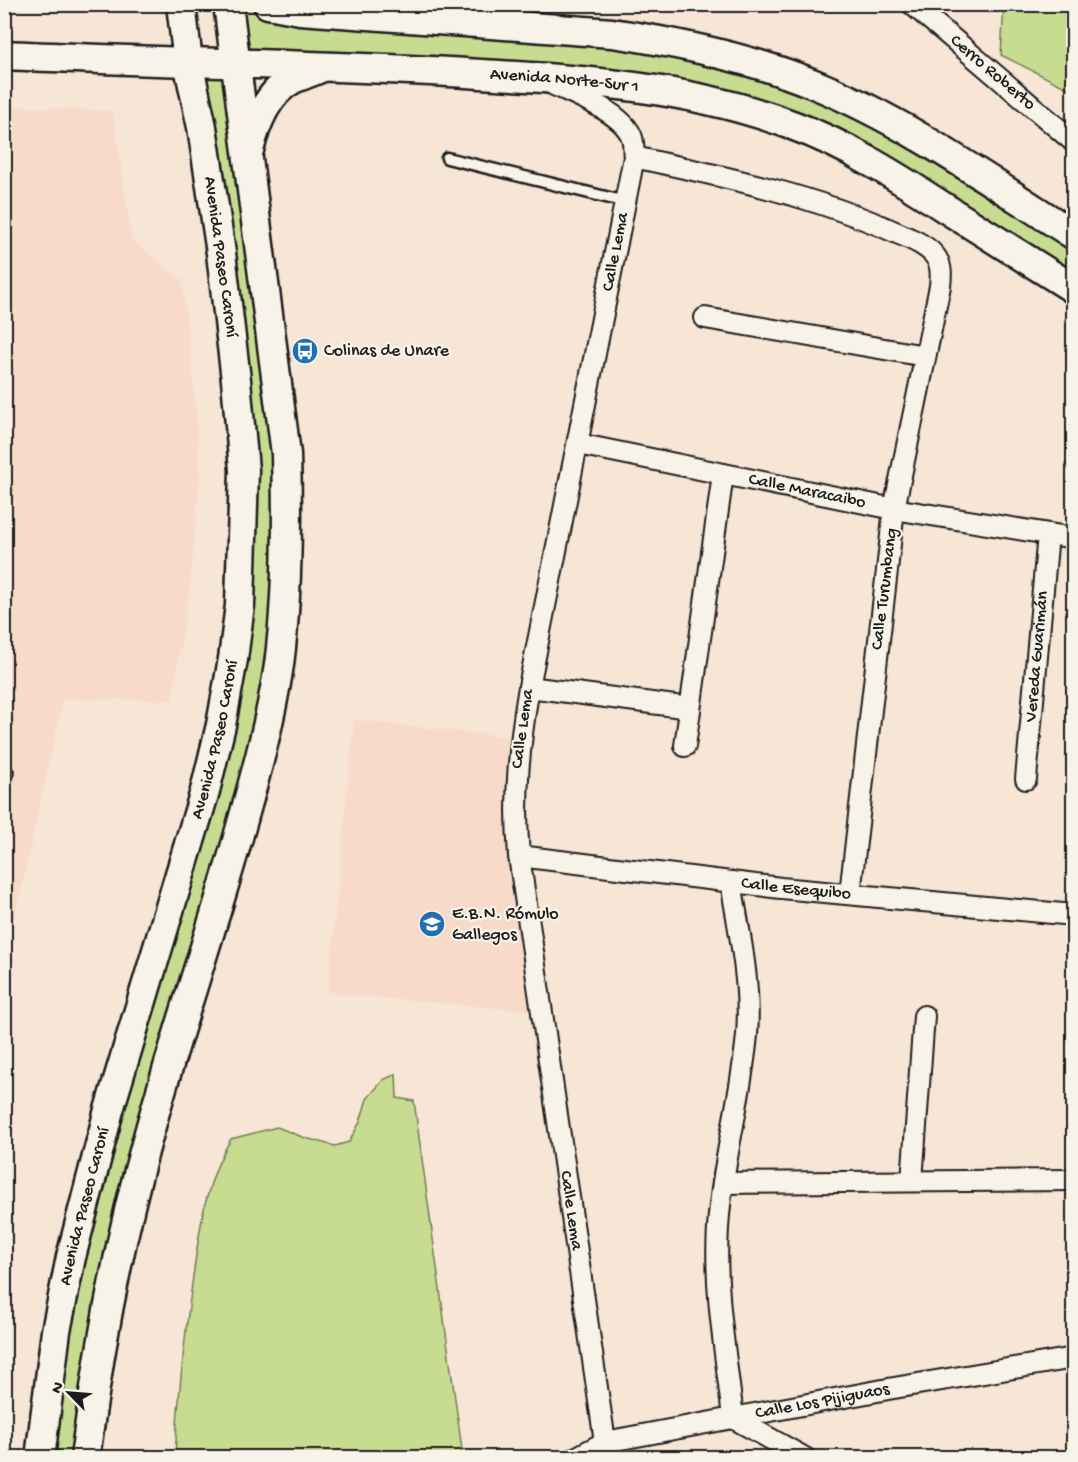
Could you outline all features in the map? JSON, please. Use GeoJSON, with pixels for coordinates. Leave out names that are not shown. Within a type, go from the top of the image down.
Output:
{"type":"FeatureCollection","features":[{"type":"Feature","properties":{"kind":"street","name":"Avenida Paseo Caroní"},"geometry":{"type":"LineString","coordinates":[[40,1458],[56,1331],[71,1257],[110,1110],[205,791],[229,681],[240,605],[244,470],[236,380],[219,242],[188,62],[181,4]]}},
{"type":"Feature","properties":{"kind":"street"},"geometry":{"type":"LineString","coordinates":[[85,1458],[107,1307],[126,1222],[171,1055],[248,804],[278,667],[287,565],[286,454],[228,4]]}},
{"type":"Feature","properties":{"kind":"street"},"geometry":{"type":"LineString","coordinates":[[268,4],[291,7],[443,12],[612,33],[662,40],[766,67],[814,84],[896,123],[1074,235]]}},
{"type":"Feature","properties":{"kind":"street","name":"Cerro Roberto"},"geometry":{"type":"LineString","coordinates":[[912,4],[1074,142]]}},
{"type":"Feature","properties":{"kind":"street","name":"Avenida Norte-Sur 1"},"geometry":{"type":"LineString","coordinates":[[4,55],[534,76],[651,88],[698,98],[791,124],[861,157],[897,177],[1074,289]]}},
{"type":"Feature","properties":{"kind":"street"},"geometry":{"type":"LineString","coordinates":[[248,155],[255,128],[271,98],[292,80],[326,66]]}},
{"type":"Feature","properties":{"kind":"street","name":"Calle Lema"},"geometry":{"type":"LineString","coordinates":[[534,76],[588,100],[617,117],[632,136],[634,157],[529,687],[520,738],[515,818],[605,1442]]}},
{"type":"Feature","properties":{"kind":"street","name":"Calle Turumbang"},"geometry":{"type":"LineString","coordinates":[[634,157],[725,177],[788,194],[874,223],[919,243],[937,258],[941,271],[940,286],[894,509],[850,894]]}},
{"type":"Feature","properties":{"kind":"street"},"geometry":{"type":"LineString","coordinates":[[705,318],[925,356]]}},
{"type":"Feature","properties":{"kind":"street","name":"Calle Maracaibo"},"geometry":{"type":"LineString","coordinates":[[578,444],[894,509],[1074,538]]}},
{"type":"Feature","properties":{"kind":"street"},"geometry":{"type":"LineString","coordinates":[[685,746],[723,474]]}},
{"type":"Feature","properties":{"kind":"street","name":"Vereda Guarimán"},"geometry":{"type":"LineString","coordinates":[[1026,779],[1048,534]]}},
{"type":"Feature","properties":{"kind":"street"},"geometry":{"type":"LineString","coordinates":[[529,687],[690,708]]}},
{"type":"Feature","properties":{"kind":"street","name":"Calle Esequibo"},"geometry":{"type":"LineString","coordinates":[[519,856],[731,882],[1074,915]]}},
{"type":"Feature","properties":{"kind":"street"},"geometry":{"type":"LineString","coordinates":[[731,882],[745,977],[747,1034],[720,1201],[716,1258],[733,1418],[805,1458]]}},
{"type":"Feature","properties":{"kind":"street"},"geometry":{"type":"LineString","coordinates":[[912,1181],[924,1016]]}},
{"type":"Feature","properties":{"kind":"street"},"geometry":{"type":"LineString","coordinates":[[723,1183],[1074,1180]]}},
{"type":"Feature","properties":{"kind":"street","name":"Calle Los Pijiguaos"},"geometry":{"type":"LineString","coordinates":[[575,1458],[605,1442],[1074,1358]]}},
{"type":"Feature","properties":{"kind":"lane"},"geometry":{"type":"LineString","coordinates":[[447,158],[626,202]]}},
{"type":"Feature","properties":{"kind":"shaded area"},"geometry":{"type":"Polygon","coordinates":[[[5,106],[113,111],[132,241],[182,280],[194,387],[200,476],[190,584],[172,700],[63,699],[5,962],[5,106]]]}},
{"type":"Feature","properties":{"kind":"shaded area","name":"E.B.N. Rómulo Gallegos"},"geometry":{"type":"Polygon","coordinates":[[[354,720],[520,738],[516,778],[542,1012],[328,993],[354,720]]]}},
{"type":"Feature","properties":{"kind":"green space"},"geometry":{"type":"Polygon","coordinates":[[[228,5],[268,5],[408,18],[766,67],[1073,235],[1073,289],[897,177],[698,98],[236,64],[260,252],[284,620],[175,1044],[85,1457],[40,1458],[47,1403],[185,861],[243,545],[188,62],[236,63],[228,5]]]}},
{"type":"Feature","properties":{"kind":"green space"},"geometry":{"type":"Polygon","coordinates":[[[1004,5],[1073,5],[1073,91],[1001,55],[1004,5]]]}},
{"type":"Feature","properties":{"kind":"green space"},"geometry":{"type":"Polygon","coordinates":[[[396,1074],[397,1098],[414,1101],[463,1457],[175,1457],[184,1349],[200,1228],[214,1173],[231,1139],[277,1127],[335,1146],[349,1142],[360,1122],[367,1099],[383,1080],[396,1074]]]}},
{"type":"Feature","properties":{"kind":"place","name":"Colinas de Unare"},"geometry":{"type":"Point","coordinates":[305,351]}},
{"type":"Feature","properties":{"kind":"place","name":"E.B.N. Rómulo Gallegos"},"geometry":{"type":"Point","coordinates":[432,924]}}]}
